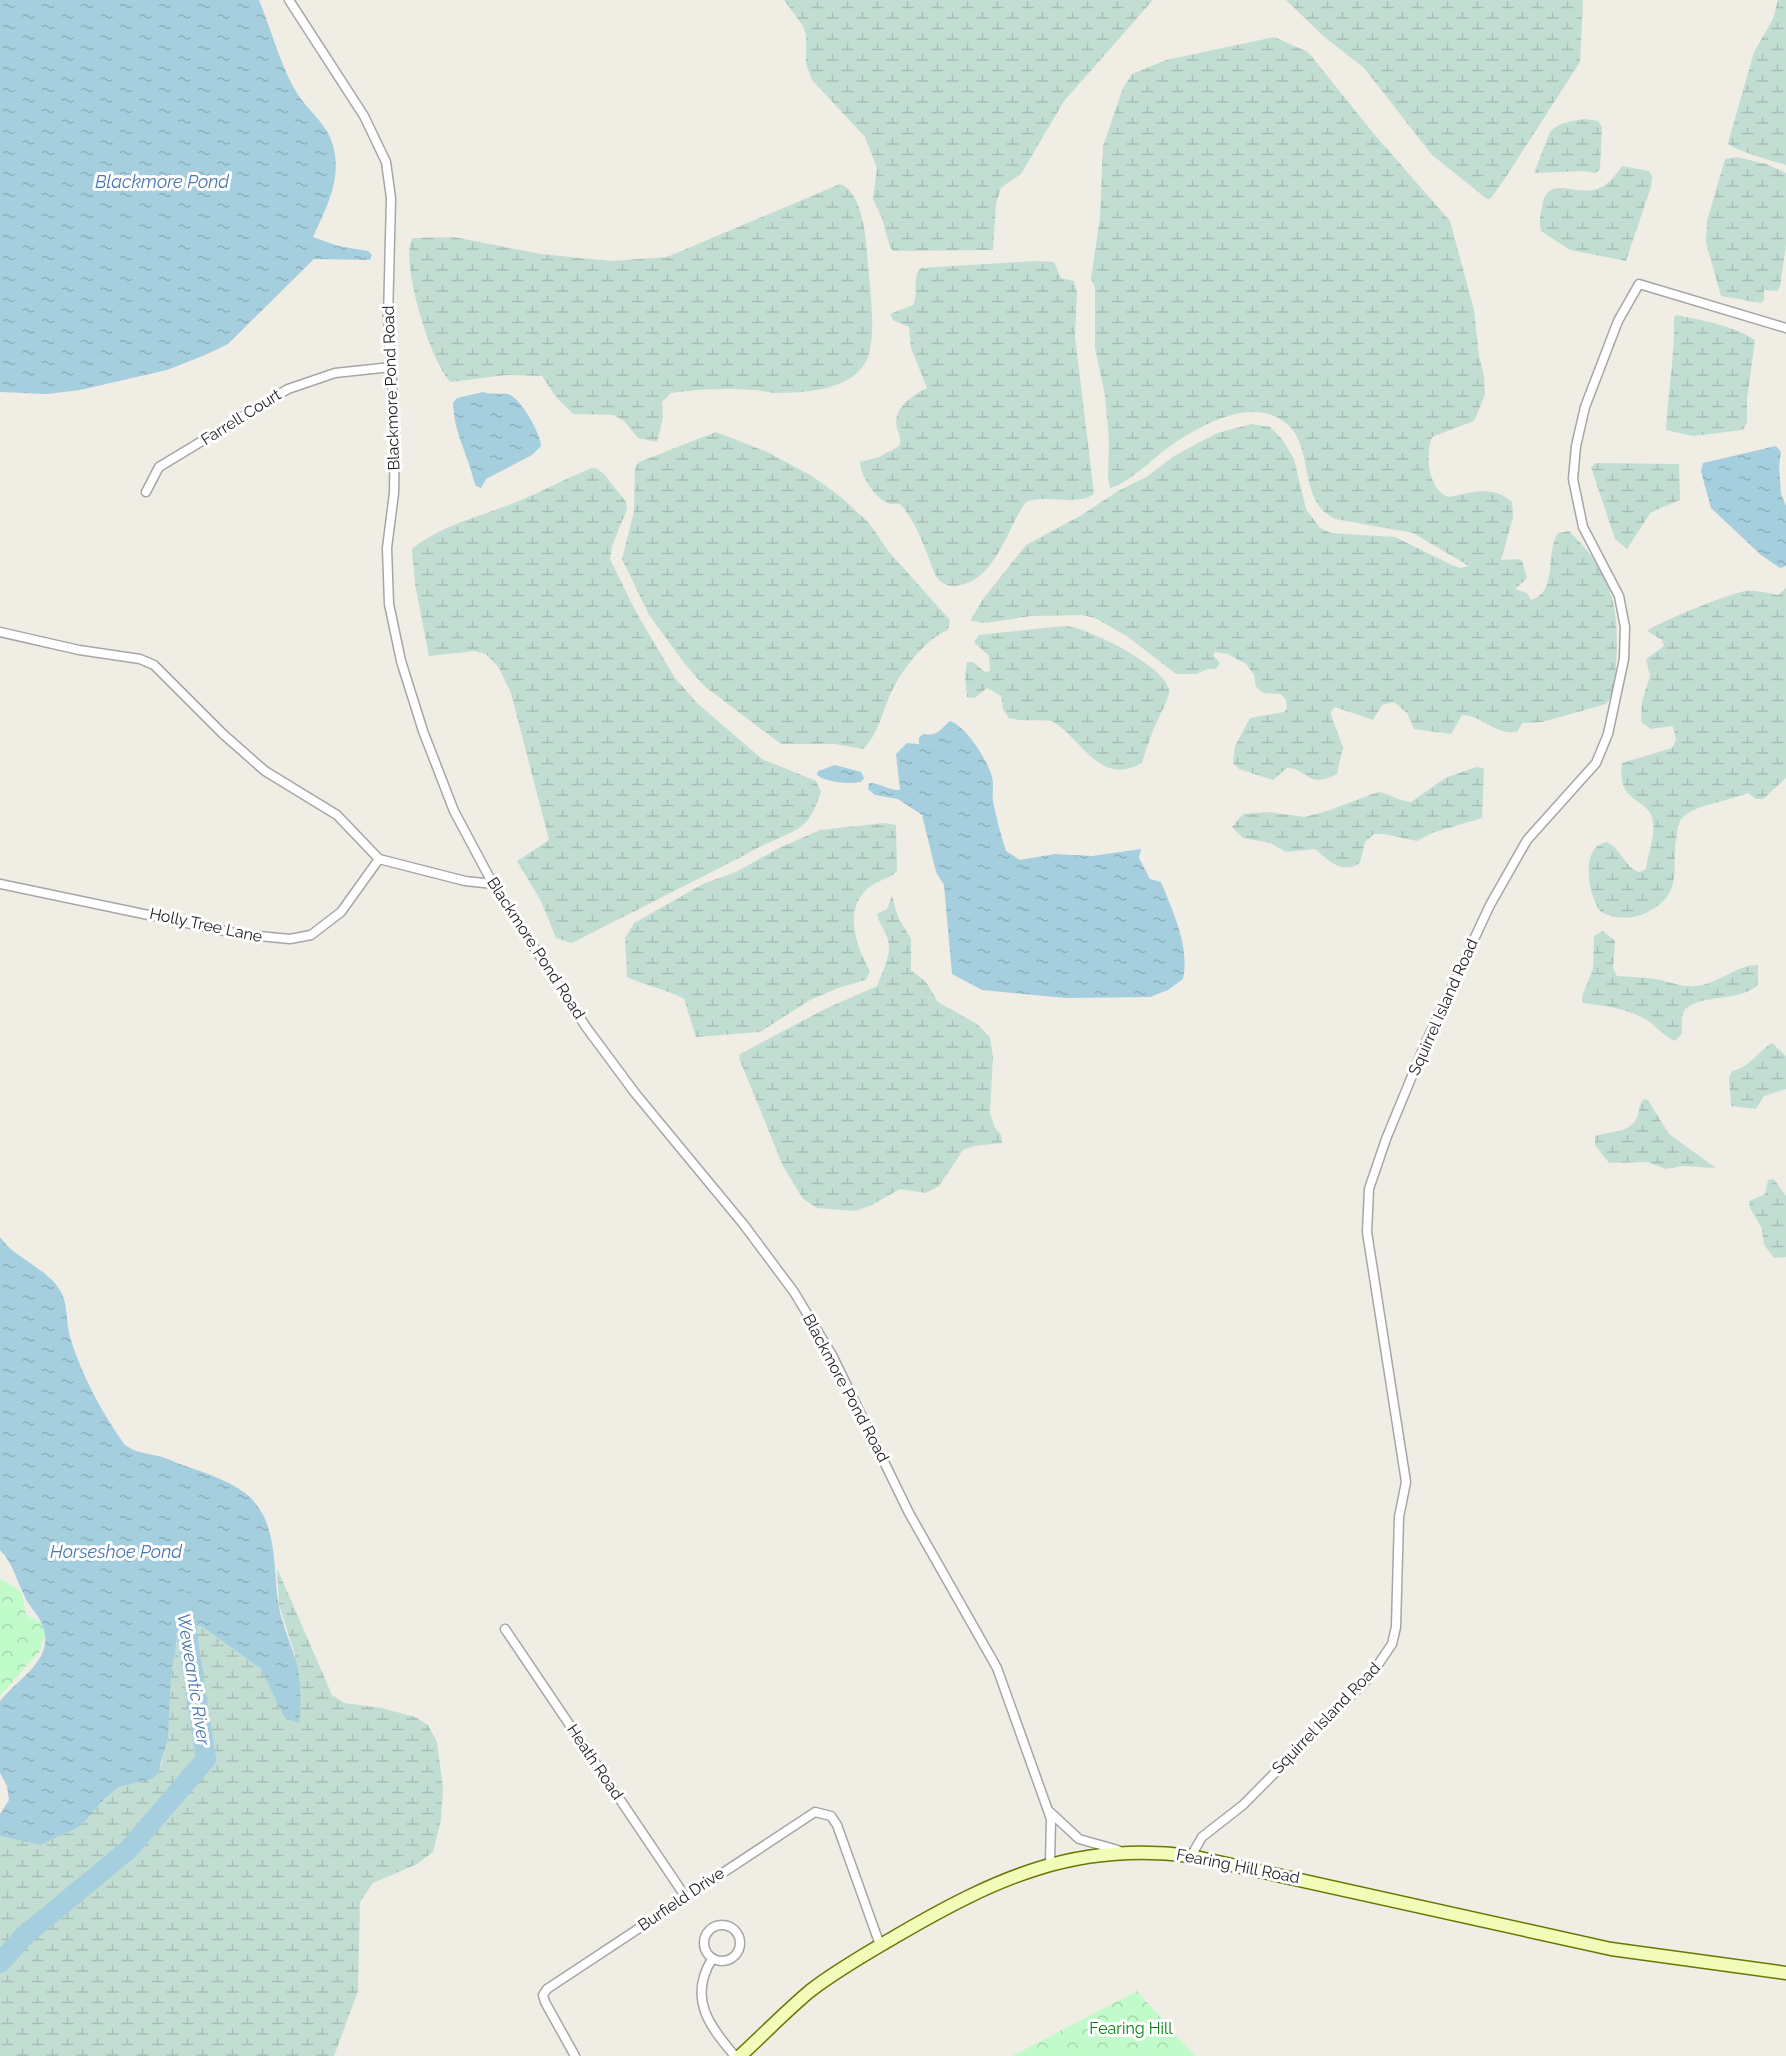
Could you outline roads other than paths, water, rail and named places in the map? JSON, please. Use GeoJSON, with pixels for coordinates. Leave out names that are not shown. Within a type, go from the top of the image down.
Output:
{"type":"FeatureCollection","features":[{"type":"Feature","properties":{"kind":"main road","name":"Fearing Hill Road"},"geometry":{"type":"LineString","coordinates":[[738,2056],[811,1990],[880,1946],[962,1900],[1050,1863],[1124,1851],[1191,1856],[1611,1949],[1786,1973]]}},
{"type":"Feature","properties":{"kind":"street","name":"Blackmore Pond Road"},"geometry":{"type":"LineString","coordinates":[[289,0],[364,116],[386,162],[391,198],[388,319],[395,462],[387,548],[389,604],[401,661],[423,731],[454,811],[493,884],[586,1027],[635,1093],[744,1225],[794,1292],[832,1355],[909,1513],[997,1668],[1049,1811],[1052,1836],[1050,1863]]}},
{"type":"Feature","properties":{"kind":"street","name":"Squirrel Island Road"},"geometry":{"type":"LineString","coordinates":[[1191,1856],[1202,1837],[1243,1805],[1368,1678],[1392,1644],[1396,1627],[1399,1517],[1406,1475],[1367,1232],[1370,1190],[1386,1139],[1426,1042],[1490,905],[1527,840],[1596,764],[1608,734],[1624,659],[1625,627],[1619,596],[1583,527],[1574,479],[1576,446],[1585,406],[1618,321],[1639,284],[1702,305],[1786,328]]}},
{"type":"Feature","properties":{"kind":"street","name":"Farrell Court"},"geometry":{"type":"LineString","coordinates":[[146,492],[159,466],[288,389],[335,373],[391,367]]}},
{"type":"Feature","properties":{"kind":"street"},"geometry":{"type":"LineString","coordinates":[[0,632],[79,650],[140,659],[154,665],[223,734],[265,771],[337,815],[379,859],[465,881],[493,884]]}},
{"type":"Feature","properties":{"kind":"street","name":"Holly Tree Lane"},"geometry":{"type":"LineString","coordinates":[[0,884],[239,934],[290,939],[311,935],[341,912],[379,859]]}},
{"type":"Feature","properties":{"kind":"street","name":"Heath Road"},"geometry":{"type":"LineString","coordinates":[[505,1629],[685,1896]]}},
{"type":"Feature","properties":{"kind":"street","name":"Blackmore Pond Road"},"geometry":{"type":"LineString","coordinates":[[1049,1811],[1079,1839],[1124,1851]]}},
{"type":"Feature","properties":{"kind":"street","name":"Burfield Drive"},"geometry":{"type":"LineString","coordinates":[[575,2056],[548,2010],[543,1995],[553,1984],[808,1815],[824,1812],[831,1816],[837,1825],[880,1946]]}},
{"type":"Feature","properties":{"kind":"street"},"geometry":{"type":"LineString","coordinates":[[716,1926],[733,1928],[739,1937],[738,1952],[727,1961],[712,1959],[703,1947],[707,1932],[716,1926]]}},
{"type":"Feature","properties":{"kind":"street"},"geometry":{"type":"LineString","coordinates":[[712,1959],[702,1980],[703,2004],[711,2025],[738,2056]]}},
{"type":"Feature","properties":{"kind":"water","name":"Blackmore Pond"},"geometry":{"type":"Polygon","coordinates":[[[0,0],[259,0],[291,83],[327,131],[334,151],[336,164],[333,188],[313,237],[338,246],[368,251],[372,255],[370,260],[314,259],[228,344],[167,370],[80,390],[47,394],[0,392],[0,0]]]}},
{"type":"Feature","properties":{"kind":"water"},"geometry":{"type":"Polygon","coordinates":[[[483,392],[508,394],[513,397],[529,417],[538,433],[541,446],[532,455],[486,479],[481,488],[476,486],[455,420],[453,403],[457,398],[483,392]]]}},
{"type":"Feature","properties":{"kind":"water"},"geometry":{"type":"Polygon","coordinates":[[[1776,446],[1781,452],[1779,466],[1781,494],[1786,506],[1786,566],[1780,568],[1761,555],[1711,508],[1701,471],[1703,463],[1776,446]]]}},
{"type":"Feature","properties":{"kind":"water"},"geometry":{"type":"Polygon","coordinates":[[[950,721],[969,737],[990,770],[993,780],[994,807],[1006,851],[1020,860],[1055,854],[1092,856],[1141,849],[1139,858],[1150,879],[1161,882],[1179,930],[1185,967],[1183,979],[1168,990],[1150,997],[1066,998],[982,990],[952,974],[944,885],[936,872],[922,815],[898,799],[875,795],[868,789],[869,783],[900,790],[896,754],[907,743],[919,744],[919,738],[923,734],[936,733],[950,721]]]}},
{"type":"Feature","properties":{"kind":"water"},"geometry":{"type":"Polygon","coordinates":[[[835,765],[861,772],[864,778],[861,782],[844,783],[827,780],[817,775],[818,771],[835,765]]]}},
{"type":"Feature","properties":{"kind":"water","name":"Horseshoe Pond"},"geometry":{"type":"Polygon","coordinates":[[[0,1237],[14,1252],[48,1276],[61,1292],[70,1337],[80,1366],[100,1406],[124,1444],[129,1448],[218,1478],[237,1487],[256,1504],[269,1531],[279,1607],[296,1663],[300,1689],[299,1723],[284,1717],[261,1669],[201,1626],[183,1627],[177,1638],[171,1678],[168,1740],[157,1775],[149,1780],[119,1787],[104,1799],[81,1826],[41,1845],[0,1836],[0,1814],[9,1800],[7,1786],[0,1773],[0,1701],[35,1665],[45,1646],[45,1634],[11,1566],[0,1550],[0,1237]]]}},
{"type":"Feature","properties":{"kind":"waterway","name":"Weweantic River"},"geometry":{"type":"LineString","coordinates":[[0,1963],[24,1936],[129,1849],[206,1759],[182,1601]]}},
{"type":"Feature","properties":{"kind":"park label","name":"Fearing Hill"},"geometry":{"type":"Point","coordinates":[1131,2028]}}]}
